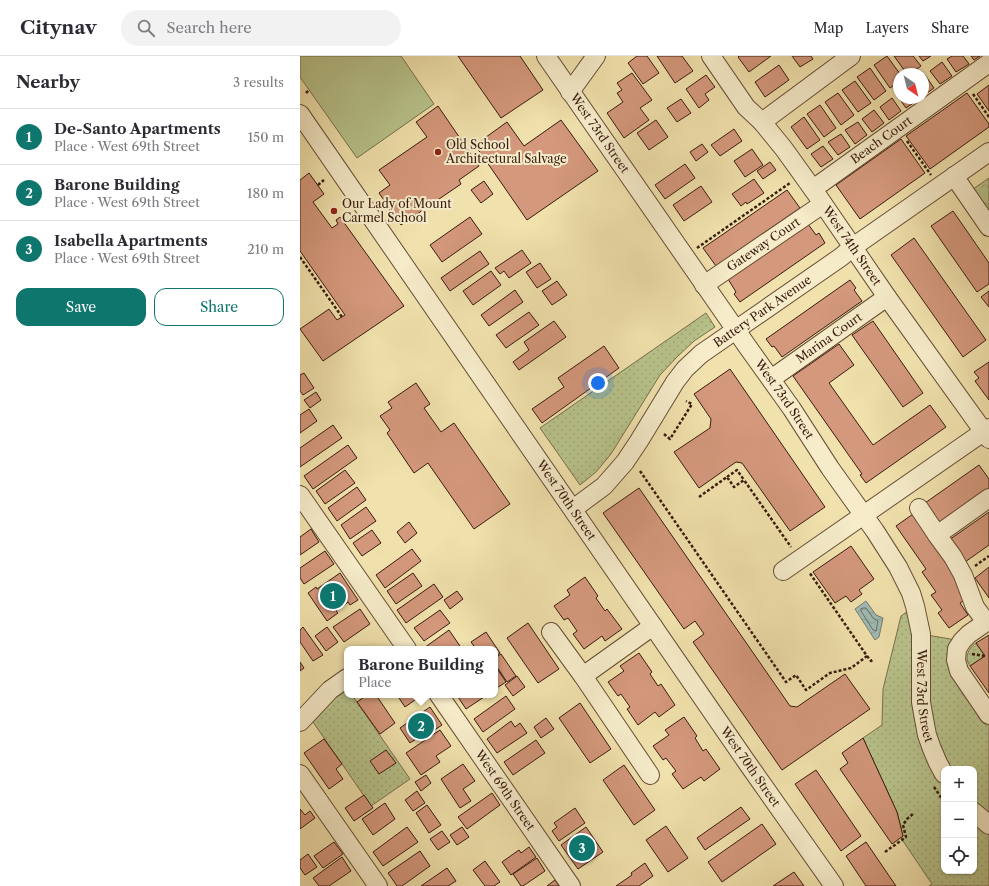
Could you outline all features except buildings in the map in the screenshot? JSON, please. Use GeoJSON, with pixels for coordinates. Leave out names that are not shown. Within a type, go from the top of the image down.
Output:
{"type":"FeatureCollection","features":[{"type":"Feature","properties":{"kind":"street","name":"West 73rd Street"},"geometry":{"type":"LineString","coordinates":[[546,56],[706,294],[771,379],[898,567],[905,580],[915,606],[921,634],[921,702],[932,749],[941,768]]}},
{"type":"Feature","properties":{"kind":"street"},"geometry":{"type":"LineString","coordinates":[[570,92],[596,56]]}},
{"type":"Feature","properties":{"kind":"street","name":"West 74th Street"},"geometry":{"type":"LineString","coordinates":[[711,56],[746,107],[762,122],[784,149],[887,296],[987,433]]}},
{"type":"Feature","properties":{"kind":"street"},"geometry":{"type":"LineString","coordinates":[[762,122],[851,56]]}},
{"type":"Feature","properties":{"kind":"street","name":"Beach Court"},"geometry":{"type":"LineString","coordinates":[[813,189],[989,63]]}},
{"type":"Feature","properties":{"kind":"street","name":"West 70th Street"},"geometry":{"type":"LineString","coordinates":[[300,114],[748,764],[834,886]]}},
{"type":"Feature","properties":{"kind":"street","name":"Battery Park Avenue"},"geometry":{"type":"LineString","coordinates":[[573,509],[604,486],[625,462],[675,382],[685,369],[701,354],[841,257],[954,176],[988,154]]}},
{"type":"Feature","properties":{"kind":"street"},"geometry":{"type":"LineString","coordinates":[[954,176],[989,227]]}},
{"type":"Feature","properties":{"kind":"street","name":"Gateway Court"},"geometry":{"type":"LineString","coordinates":[[706,294],[823,204]]}},
{"type":"Feature","properties":{"kind":"street","name":"Marina Court"},"geometry":{"type":"LineString","coordinates":[[771,379],[887,296]]}},
{"type":"Feature","properties":{"kind":"street"},"geometry":{"type":"LineString","coordinates":[[783,571],[863,515],[987,433]]}},
{"type":"Feature","properties":{"kind":"street"},"geometry":{"type":"LineString","coordinates":[[300,494],[399,646]]}},
{"type":"Feature","properties":{"kind":"street"},"geometry":{"type":"LineString","coordinates":[[937,535],[989,498]]}},
{"type":"Feature","properties":{"kind":"street"},"geometry":{"type":"LineString","coordinates":[[919,508],[953,557],[976,607],[987,621],[962,641],[957,649],[956,660],[959,671],[989,715]]}},
{"type":"Feature","properties":{"kind":"street"},"geometry":{"type":"LineString","coordinates":[[583,676],[653,626]]}},
{"type":"Feature","properties":{"kind":"street"},"geometry":{"type":"LineString","coordinates":[[551,632],[650,774]]}},
{"type":"Feature","properties":{"kind":"street"},"geometry":{"type":"LineString","coordinates":[[300,722],[330,690],[344,680]]}},
{"type":"Feature","properties":{"kind":"street","name":"West 69th Street"},"geometry":{"type":"LineString","coordinates":[[441,698],[571,886]]}},
{"type":"Feature","properties":{"kind":"street"},"geometry":{"type":"LineString","coordinates":[[300,774],[378,886]]}},
{"type":"Feature","properties":{"kind":"street"},"geometry":{"type":"LineString","coordinates":[[977,815],[989,825]]}},
{"type":"Feature","properties":{"kind":"path"},"geometry":{"type":"LineString","coordinates":[[306,93],[310,90]]}},
{"type":"Feature","properties":{"kind":"path"},"geometry":{"type":"LineString","coordinates":[[973,94],[989,117]]}},
{"type":"Feature","properties":{"kind":"path"},"geometry":{"type":"LineString","coordinates":[[907,141],[931,175]]}},
{"type":"Feature","properties":{"kind":"path"},"geometry":{"type":"LineString","coordinates":[[318,185],[324,180]]}},
{"type":"Feature","properties":{"kind":"path"},"geometry":{"type":"LineString","coordinates":[[696,248],[792,182]]}},
{"type":"Feature","properties":{"kind":"path"},"geometry":{"type":"LineString","coordinates":[[300,257],[342,317]]}},
{"type":"Feature","properties":{"kind":"path"},"geometry":{"type":"LineString","coordinates":[[664,434],[670,439],[692,404],[686,401]]}},
{"type":"Feature","properties":{"kind":"path"},"geometry":{"type":"LineString","coordinates":[[698,497],[737,470],[867,656],[871,661],[874,659]]}},
{"type":"Feature","properties":{"kind":"path"},"geometry":{"type":"LineString","coordinates":[[640,471],[786,682],[796,675],[806,690],[830,673],[851,668],[867,656]]}},
{"type":"Feature","properties":{"kind":"path"},"geometry":{"type":"LineString","coordinates":[[727,477],[734,487],[744,480]]}},
{"type":"Feature","properties":{"kind":"path"},"geometry":{"type":"LineString","coordinates":[[967,654],[985,656]]}},
{"type":"Feature","properties":{"kind":"path"},"geometry":{"type":"LineString","coordinates":[[885,852],[906,837],[903,825],[914,813]]}},
{"type":"Feature","properties":{"kind":"green space"},"geometry":{"type":"Polygon","coordinates":[[[300,56],[401,56],[434,104],[357,158],[300,77],[300,56]]]}},
{"type":"Feature","properties":{"kind":"green space"},"geometry":{"type":"Polygon","coordinates":[[[989,178],[989,227],[966,194],[989,178]]]}},
{"type":"Feature","properties":{"kind":"green space"},"geometry":{"type":"Polygon","coordinates":[[[706,313],[715,327],[694,341],[660,375],[611,454],[596,472],[580,485],[540,428],[706,313]]]}},
{"type":"Feature","properties":{"kind":"green space"},"geometry":{"type":"Polygon","coordinates":[[[915,606],[921,634],[962,641],[957,649],[989,715],[989,886],[929,886],[932,884],[901,838],[903,836],[897,812],[863,738],[882,725],[883,689],[901,616],[915,606]]]}},
{"type":"Feature","properties":{"kind":"green space"},"geometry":{"type":"Polygon","coordinates":[[[976,643],[985,656],[970,666],[967,656],[971,648],[976,643]]]}},
{"type":"Feature","properties":{"kind":"green space"},"geometry":{"type":"Polygon","coordinates":[[[344,692],[344,698],[354,698],[410,779],[371,806],[313,722],[335,698],[344,692]]]}},
{"type":"Feature","properties":{"kind":"water"},"geometry":{"type":"Polygon","coordinates":[[[866,601],[876,615],[883,618],[879,637],[875,640],[855,609],[866,601]]]}},
{"type":"Feature","properties":{"kind":"place","name":"Old School Architectural Salvage"},"geometry":{"type":"Point","coordinates":[438,152]}},
{"type":"Feature","properties":{"kind":"place","name":"Our Lady of Mount Carmel School"},"geometry":{"type":"Point","coordinates":[334,211]}},
{"type":"Feature","properties":{"kind":"place","name":"De-Santo Apartments"},"geometry":{"type":"Point","coordinates":[333,596]}},
{"type":"Feature","properties":{"kind":"place","name":"Barone Building"},"geometry":{"type":"Point","coordinates":[421,726]}},
{"type":"Feature","properties":{"kind":"place","name":"Isabella Apartments"},"geometry":{"type":"Point","coordinates":[582,848]}}]}
